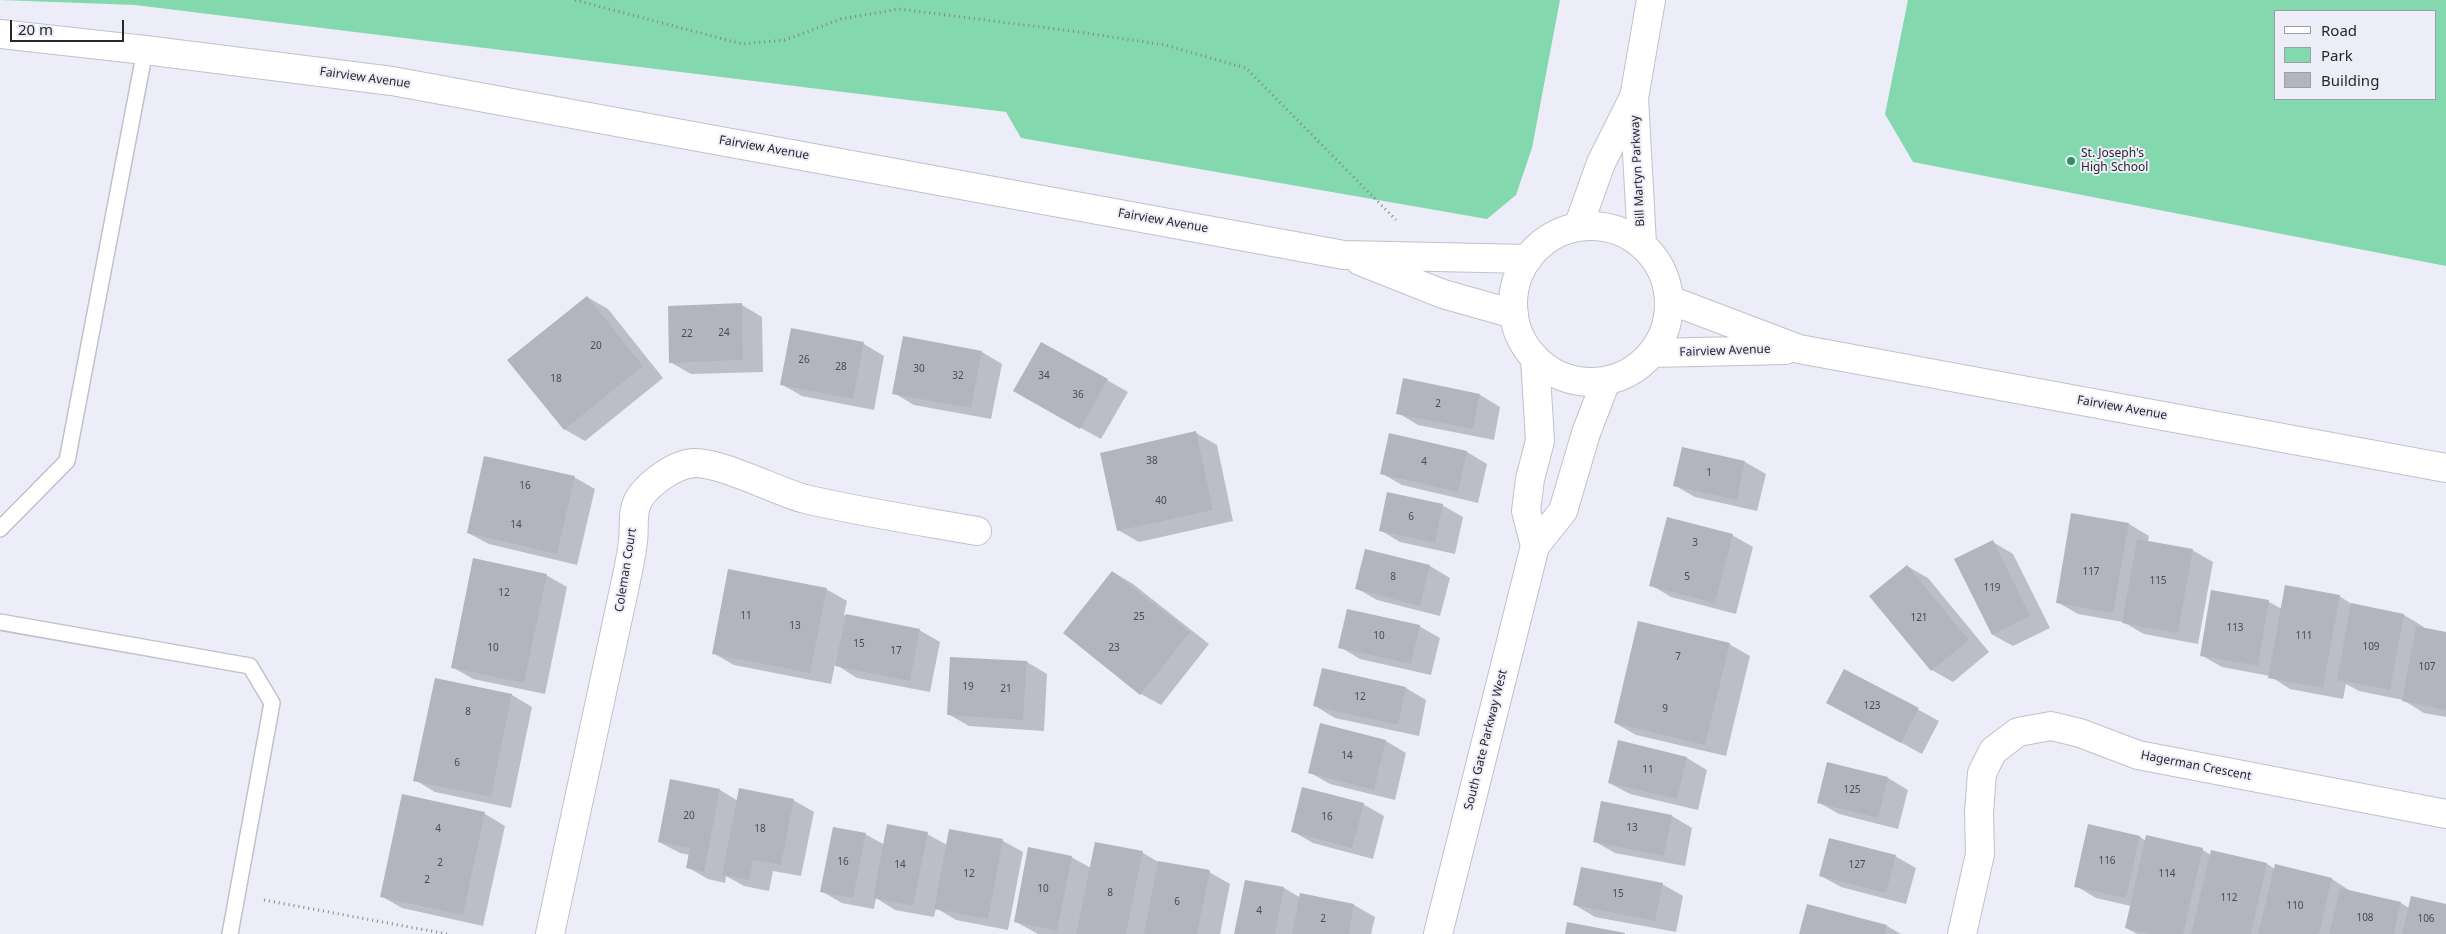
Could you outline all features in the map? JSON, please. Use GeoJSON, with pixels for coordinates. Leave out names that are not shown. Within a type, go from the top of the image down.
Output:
{"type":"FeatureCollection","features":[{"type":"Feature","properties":{"kind":"main road","name":"Bill Martyn Parkway"},"geometry":{"type":"LineString","coordinates":[[1642,244],[1634,98],[1650,0]]}},
{"type":"Feature","properties":{"kind":"main road","name":"Fairview Avenue"},"geometry":{"type":"LineString","coordinates":[[0,34],[392,81],[1344,255],[1528,259]]}},
{"type":"Feature","properties":{"kind":"main road","name":"Bill Martyn Parkway"},"geometry":{"type":"LineString","coordinates":[[1578,226],[1601,163],[1634,98]]}},
{"type":"Feature","properties":{"kind":"main road"},"geometry":{"type":"LineString","coordinates":[[1578,226],[1601,226],[1623,232],[1642,244],[1656,260],[1662,272],[1670,300],[1668,318],[1662,337],[1652,353],[1632,371],[1606,380],[1580,381],[1556,374],[1535,358],[1521,338],[1514,314],[1514,295],[1518,276],[1528,259],[1542,243],[1559,232],[1578,226]]}},
{"type":"Feature","properties":{"kind":"main road"},"geometry":{"type":"LineString","coordinates":[[1344,255],[1443,294],[1514,314]]}},
{"type":"Feature","properties":{"kind":"main road","name":"Fairview Avenue"},"geometry":{"type":"LineString","coordinates":[[1670,300],[1799,350],[2446,468]]}},
{"type":"Feature","properties":{"kind":"main road","name":"Fairview Avenue"},"geometry":{"type":"LineString","coordinates":[[1652,353],[1799,350]]}},
{"type":"Feature","properties":{"kind":"main road","name":"South Gate Parkway West"},"geometry":{"type":"LineString","coordinates":[[1535,358],[1540,441],[1530,479],[1526,511],[1535,546]]}},
{"type":"Feature","properties":{"kind":"main road","name":"South Gate Parkway West"},"geometry":{"type":"LineString","coordinates":[[1438,934],[1535,546],[1563,511],[1586,433],[1606,380]]}},
{"type":"Feature","properties":{"kind":"main road","name":"Coleman Court"},"geometry":{"type":"LineString","coordinates":[[550,934],[628,571],[633,540],[634,510],[640,497],[651,486],[676,469],[693,463],[710,465],[804,498],[977,531]]}},
{"type":"Feature","properties":{"kind":"main road","name":"Hagerman Crescent"},"geometry":{"type":"LineString","coordinates":[[1962,934],[1980,854],[1979,813],[1982,774],[1993,751],[2018,732],[2051,726],[2080,733],[2138,755],[2446,814]]}},
{"type":"Feature","properties":{"kind":"lane"},"geometry":{"type":"LineString","coordinates":[[0,530],[67,461],[145,50]]}},
{"type":"Feature","properties":{"kind":"lane"},"geometry":{"type":"LineString","coordinates":[[0,622],[250,666],[272,703],[230,934]]}},
{"type":"Feature","properties":{"kind":"path"},"geometry":{"type":"LineString","coordinates":[[575,0],[742,44],[785,40],[841,20],[899,9],[1165,45],[1246,68],[1396,220]]}},
{"type":"Feature","properties":{"kind":"path"},"geometry":{"type":"LineString","coordinates":[[237,895],[447,934]]}},
{"type":"Feature","properties":{"kind":"green space"},"geometry":{"type":"Polygon","coordinates":[[[0,0],[1560,0],[1532,148],[1516,195],[1487,219],[1021,138],[1006,112],[135,5],[0,0]]]}},
{"type":"Feature","properties":{"kind":"green space"},"geometry":{"type":"Polygon","coordinates":[[[1908,0],[2446,0],[2446,266],[1913,162],[1885,114],[1908,0]]]}},
{"type":"Feature","properties":{"kind":"building"},"geometry":{"type":"Polygon","coordinates":[[[587,296],[643,366],[564,430],[507,360],[587,296]]]}},
{"type":"Feature","properties":{"kind":"building"},"geometry":{"type":"Polygon","coordinates":[[[742,303],[743,360],[669,363],[668,306],[742,303]]]}},
{"type":"Feature","properties":{"kind":"building"},"geometry":{"type":"Polygon","coordinates":[[[791,328],[864,342],[853,399],[780,385],[791,328]]]}},
{"type":"Feature","properties":{"kind":"building"},"geometry":{"type":"Polygon","coordinates":[[[903,336],[982,351],[971,408],[892,394],[903,336]]]}},
{"type":"Feature","properties":{"kind":"building"},"geometry":{"type":"Polygon","coordinates":[[[1041,342],[1108,379],[1080,429],[1013,391],[1041,342]]]}},
{"type":"Feature","properties":{"kind":"building"},"geometry":{"type":"Polygon","coordinates":[[[1403,378],[1480,394],[1473,429],[1396,414],[1403,378]]]}},
{"type":"Feature","properties":{"kind":"building"},"geometry":{"type":"Polygon","coordinates":[[[1196,431],[1213,510],[1117,531],[1100,453],[1196,431]]]}},
{"type":"Feature","properties":{"kind":"building"},"geometry":{"type":"Polygon","coordinates":[[[1389,433],[1467,451],[1458,492],[1380,474],[1389,433]]]}},
{"type":"Feature","properties":{"kind":"building"},"geometry":{"type":"Polygon","coordinates":[[[1682,447],[1745,461],[1737,500],[1673,486],[1682,447]]]}},
{"type":"Feature","properties":{"kind":"building"},"geometry":{"type":"Polygon","coordinates":[[[484,456],[575,476],[557,554],[467,533],[484,456]]]}},
{"type":"Feature","properties":{"kind":"building"},"geometry":{"type":"Polygon","coordinates":[[[1387,492],[1443,504],[1435,543],[1379,531],[1387,492]]]}},
{"type":"Feature","properties":{"kind":"building"},"geometry":{"type":"Polygon","coordinates":[[[2071,513],[2129,523],[2113,613],[2056,603],[2071,513]]]}},
{"type":"Feature","properties":{"kind":"building"},"geometry":{"type":"Polygon","coordinates":[[[1667,517],[1733,534],[1715,603],[1649,586],[1667,517]]]}},
{"type":"Feature","properties":{"kind":"building"},"geometry":{"type":"Polygon","coordinates":[[[2137,539],[2193,549],[2178,633],[2122,623],[2137,539]]]}},
{"type":"Feature","properties":{"kind":"building"},"geometry":{"type":"Polygon","coordinates":[[[1993,540],[2030,616],[1992,635],[1954,559],[1993,540]]]}},
{"type":"Feature","properties":{"kind":"building"},"geometry":{"type":"Polygon","coordinates":[[[1365,549],[1430,565],[1420,606],[1355,589],[1365,549]]]}},
{"type":"Feature","properties":{"kind":"building"},"geometry":{"type":"Polygon","coordinates":[[[473,558],[547,574],[524,683],[451,668],[473,558]]]}},
{"type":"Feature","properties":{"kind":"building"},"geometry":{"type":"Polygon","coordinates":[[[1907,565],[1969,640],[1931,671],[1869,596],[1907,565]]]}},
{"type":"Feature","properties":{"kind":"building"},"geometry":{"type":"Polygon","coordinates":[[[728,569],[827,588],[810,673],[712,654],[728,569]]]}},
{"type":"Feature","properties":{"kind":"building"},"geometry":{"type":"Polygon","coordinates":[[[1112,571],[1190,632],[1140,695],[1063,633],[1112,571]]]}},
{"type":"Feature","properties":{"kind":"building"},"geometry":{"type":"Polygon","coordinates":[[[2285,585],[2340,595],[2323,688],[2268,678],[2285,585]]]}},
{"type":"Feature","properties":{"kind":"building"},"geometry":{"type":"Polygon","coordinates":[[[2211,590],[2269,600],[2258,666],[2200,656],[2211,590]]]}},
{"type":"Feature","properties":{"kind":"building"},"geometry":{"type":"Polygon","coordinates":[[[2351,603],[2404,614],[2390,690],[2337,680],[2351,603]]]}},
{"type":"Feature","properties":{"kind":"building"},"geometry":{"type":"Polygon","coordinates":[[[1347,609],[1420,625],[1411,664],[1338,648],[1347,609]]]}},
{"type":"Feature","properties":{"kind":"building"},"geometry":{"type":"Polygon","coordinates":[[[846,614],[920,629],[910,681],[835,666],[846,614]]]}},
{"type":"Feature","properties":{"kind":"building"},"geometry":{"type":"Polygon","coordinates":[[[1638,621],[1730,643],[1705,745],[1614,723],[1638,621]]]}},
{"type":"Feature","properties":{"kind":"building"},"geometry":{"type":"Polygon","coordinates":[[[2416,626],[2446,632],[2446,710],[2402,701],[2416,626]]]}},
{"type":"Feature","properties":{"kind":"building"},"geometry":{"type":"Polygon","coordinates":[[[950,657],[1027,661],[1023,720],[947,715],[950,657]]]}},
{"type":"Feature","properties":{"kind":"building"},"geometry":{"type":"Polygon","coordinates":[[[1322,668],[1406,687],[1398,725],[1313,706],[1322,668]]]}},
{"type":"Feature","properties":{"kind":"building"},"geometry":{"type":"Polygon","coordinates":[[[1844,669],[1919,708],[1901,743],[1826,703],[1844,669]]]}},
{"type":"Feature","properties":{"kind":"building"},"geometry":{"type":"Polygon","coordinates":[[[435,678],[512,694],[491,797],[413,781],[435,678]]]}},
{"type":"Feature","properties":{"kind":"building"},"geometry":{"type":"Polygon","coordinates":[[[1320,723],[1386,740],[1374,790],[1308,773],[1320,723]]]}},
{"type":"Feature","properties":{"kind":"building"},"geometry":{"type":"Polygon","coordinates":[[[1618,740],[1687,757],[1677,799],[1608,783],[1618,740]]]}},
{"type":"Feature","properties":{"kind":"building"},"geometry":{"type":"Polygon","coordinates":[[[1827,762],[1888,777],[1878,818],[1817,803],[1827,762]]]}},
{"type":"Feature","properties":{"kind":"building"},"geometry":{"type":"Polygon","coordinates":[[[670,779],[720,789],[704,872],[686,868],[690,848],[658,842],[670,779]]]}},
{"type":"Feature","properties":{"kind":"building"},"geometry":{"type":"Polygon","coordinates":[[[1302,787],[1364,803],[1352,848],[1291,832],[1302,787]]]}},
{"type":"Feature","properties":{"kind":"building"},"geometry":{"type":"Polygon","coordinates":[[[739,788],[794,799],[781,865],[753,860],[749,880],[722,875],[739,788]]]}},
{"type":"Feature","properties":{"kind":"building"},"geometry":{"type":"Polygon","coordinates":[[[402,794],[485,812],[463,915],[380,897],[402,794]]]}},
{"type":"Feature","properties":{"kind":"building"},"geometry":{"type":"Polygon","coordinates":[[[1601,801],[1672,815],[1664,856],[1593,842],[1601,801]]]}},
{"type":"Feature","properties":{"kind":"building"},"geometry":{"type":"Polygon","coordinates":[[[887,824],[928,832],[913,906],[873,898],[887,824]]]}},
{"type":"Feature","properties":{"kind":"building"},"geometry":{"type":"Polygon","coordinates":[[[2088,824],[2140,836],[2126,898],[2074,887],[2088,824]]]}},
{"type":"Feature","properties":{"kind":"building"},"geometry":{"type":"Polygon","coordinates":[[[833,827],[866,833],[853,898],[820,892],[833,827]]]}},
{"type":"Feature","properties":{"kind":"building"},"geometry":{"type":"Polygon","coordinates":[[[949,829],[1003,839],[988,919],[934,909],[949,829]]]}},
{"type":"Feature","properties":{"kind":"building"},"geometry":{"type":"Polygon","coordinates":[[[2146,835],[2203,848],[2183,934],[2150,934],[2125,928],[2146,835]]]}},
{"type":"Feature","properties":{"kind":"building"},"geometry":{"type":"Polygon","coordinates":[[[1829,838],[1896,855],[1886,893],[1819,876],[1829,838]]]}},
{"type":"Feature","properties":{"kind":"building"},"geometry":{"type":"Polygon","coordinates":[[[1095,842],[1143,851],[1126,934],[1076,934],[1095,842]]]}},
{"type":"Feature","properties":{"kind":"building"},"geometry":{"type":"Polygon","coordinates":[[[1028,847],[1072,856],[1057,931],[1014,922],[1028,847]]]}},
{"type":"Feature","properties":{"kind":"building"},"geometry":{"type":"Polygon","coordinates":[[[2211,850],[2267,863],[2251,934],[2191,934],[2211,850]]]}},
{"type":"Feature","properties":{"kind":"building"},"geometry":{"type":"Polygon","coordinates":[[[1158,861],[1210,870],[1197,934],[1144,934],[1158,861]]]}},
{"type":"Feature","properties":{"kind":"building"},"geometry":{"type":"Polygon","coordinates":[[[2275,864],[2332,878],[2319,934],[2258,934],[2275,864]]]}},
{"type":"Feature","properties":{"kind":"building"},"geometry":{"type":"Polygon","coordinates":[[[1581,867],[1663,883],[1655,921],[1573,905],[1581,867]]]}},
{"type":"Feature","properties":{"kind":"building"},"geometry":{"type":"Polygon","coordinates":[[[1245,880],[1284,887],[1275,934],[1234,934],[1245,880]]]}},
{"type":"Feature","properties":{"kind":"building"},"geometry":{"type":"Polygon","coordinates":[[[2340,888],[2401,902],[2394,934],[2329,934],[2340,888]]]}},
{"type":"Feature","properties":{"kind":"building"},"geometry":{"type":"Polygon","coordinates":[[[1300,893],[1354,904],[1349,934],[1292,934],[1300,893]]]}},
{"type":"Feature","properties":{"kind":"building"},"geometry":{"type":"Polygon","coordinates":[[[2411,896],[2446,904],[2446,934],[2402,934],[2411,896]]]}},
{"type":"Feature","properties":{"kind":"building"},"geometry":{"type":"Polygon","coordinates":[[[1807,904],[1887,925],[1885,934],[1799,934],[1807,904]]]}},
{"type":"Feature","properties":{"kind":"building"},"geometry":{"type":"Polygon","coordinates":[[[1567,922],[1625,933],[1625,934],[1565,934],[1567,922]]]}},
{"type":"Feature","properties":{"kind":"place","name":"St. Joseph's High School"},"geometry":{"type":"Point","coordinates":[2071,161]}}]}
